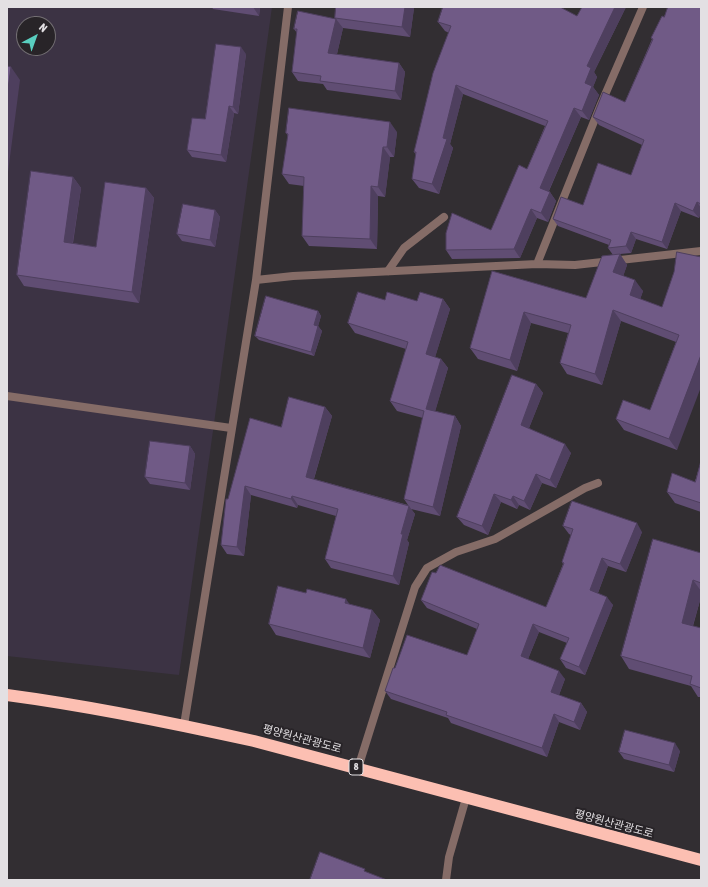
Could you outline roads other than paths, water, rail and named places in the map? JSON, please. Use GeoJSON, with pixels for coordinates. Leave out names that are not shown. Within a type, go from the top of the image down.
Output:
{"type":"FeatureCollection","features":[{"type":"Feature","properties":{"kind":"highway","name":"평양원산관광도로"},"geometry":{"type":"LineString","coordinates":[[7,695],[49,700],[184,725],[254,740],[701,860]]}},
{"type":"Feature","properties":{"kind":"street"},"geometry":{"type":"LineString","coordinates":[[184,725],[256,280],[288,7]]}},
{"type":"Feature","properties":{"kind":"street"},"geometry":{"type":"LineString","coordinates":[[537,264],[601,104],[643,7]]}},
{"type":"Feature","properties":{"kind":"street"},"geometry":{"type":"LineString","coordinates":[[388,271],[404,248],[444,217]]}},
{"type":"Feature","properties":{"kind":"street"},"geometry":{"type":"LineString","coordinates":[[256,280],[293,276],[388,271],[537,264],[575,265],[701,251]]}},
{"type":"Feature","properties":{"kind":"street"},"geometry":{"type":"LineString","coordinates":[[7,396],[231,428]]}},
{"type":"Feature","properties":{"kind":"street"},"geometry":{"type":"LineString","coordinates":[[358,768],[415,587],[427,568],[456,552],[495,540],[585,488],[598,483]]}},
{"type":"Feature","properties":{"kind":"street"},"geometry":{"type":"LineString","coordinates":[[446,880],[449,857],[466,798]]}}]}
